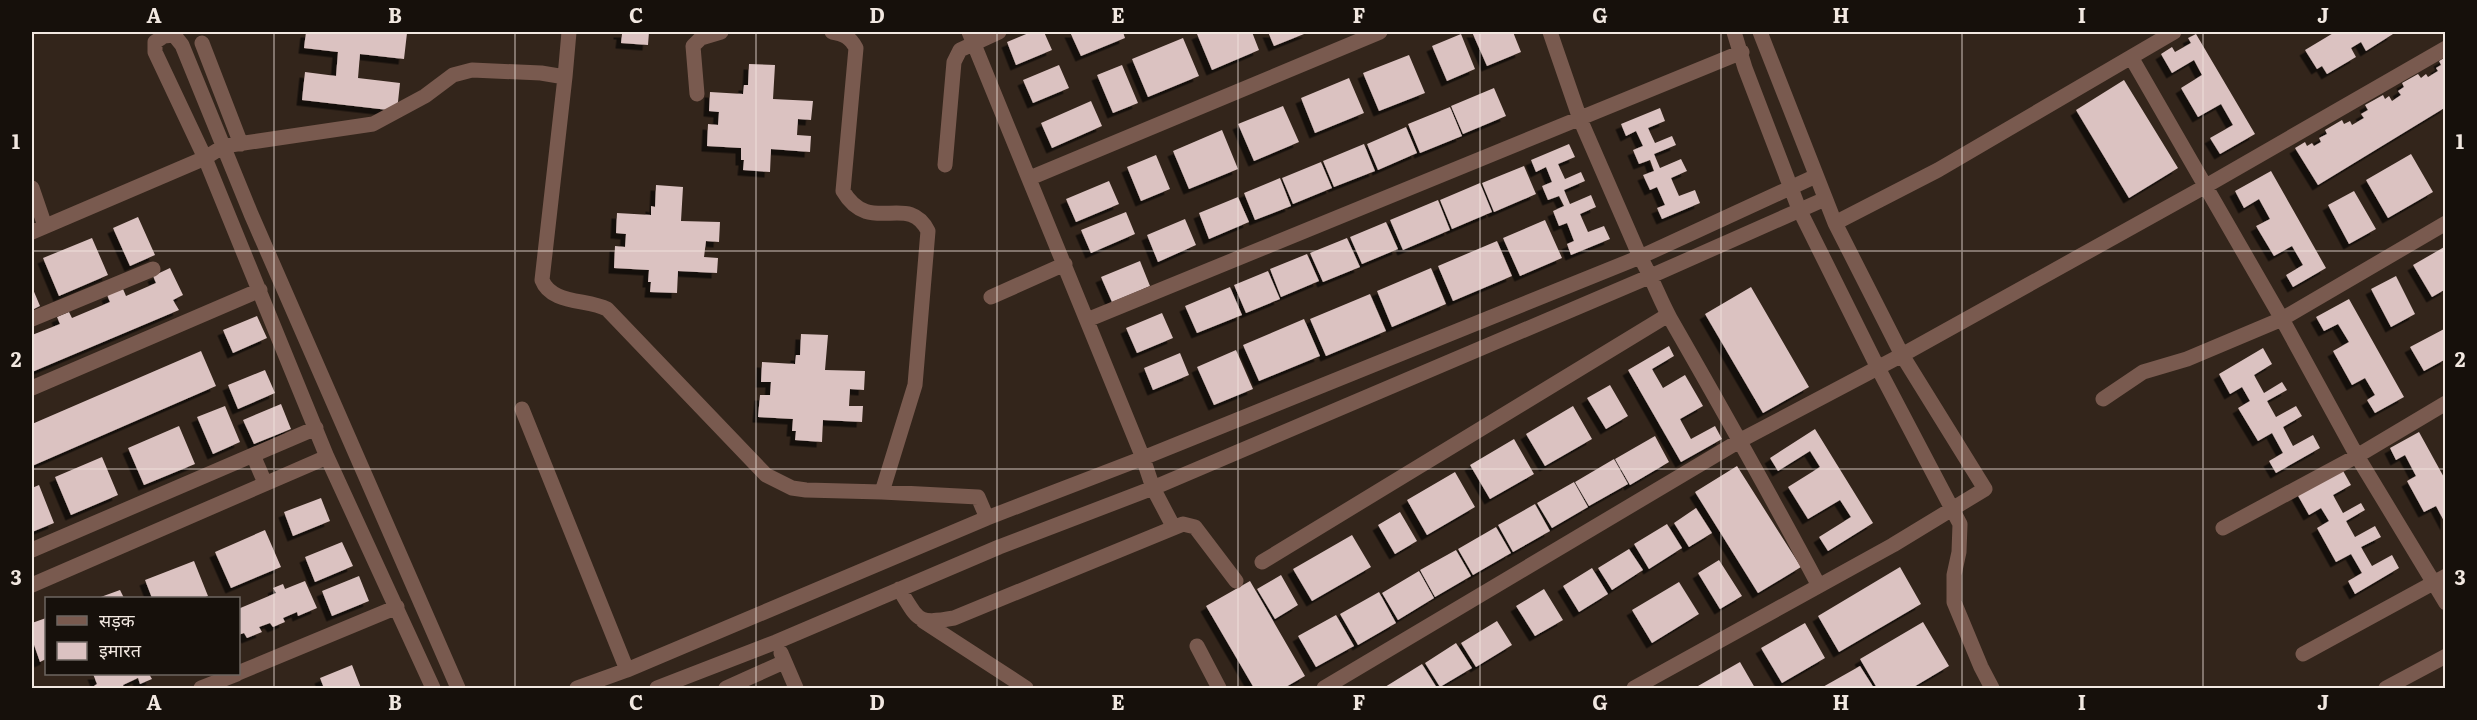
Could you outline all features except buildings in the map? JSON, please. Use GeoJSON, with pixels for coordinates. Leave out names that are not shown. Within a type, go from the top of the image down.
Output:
{"type":"FeatureCollection","features":[{"type":"Feature","properties":{"kind":"street"},"geometry":{"type":"LineString","coordinates":[[569,32],[542,280],[545,288],[555,296],[597,304],[607,309],[766,476],[792,488],[806,490],[978,497],[987,518]]}},
{"type":"Feature","properties":{"kind":"street"},"geometry":{"type":"LineString","coordinates":[[697,94],[693,46],[702,38],[721,32]]}},
{"type":"Feature","properties":{"kind":"street"},"geometry":{"type":"LineString","coordinates":[[832,32],[844,34],[852,40],[856,48],[843,191],[850,204],[864,213],[916,214],[923,220],[928,231],[915,385],[889,492]]}},
{"type":"Feature","properties":{"kind":"street"},"geometry":{"type":"LineString","coordinates":[[945,165],[954,62],[971,37],[999,32]]}},
{"type":"Feature","properties":{"kind":"street"},"geometry":{"type":"LineString","coordinates":[[1030,178],[1380,32]]}},
{"type":"Feature","properties":{"kind":"street"},"geometry":{"type":"LineString","coordinates":[[1550,32],[1580,119],[1668,315],[1741,440],[1819,586]]}},
{"type":"Feature","properties":{"kind":"street"},"geometry":{"type":"LineString","coordinates":[[1734,32],[1742,52],[1745,68],[1799,208],[1878,368],[1960,524],[1959,552],[1954,575],[1954,602],[1992,688]]}},
{"type":"Feature","properties":{"kind":"street"},"geometry":{"type":"LineString","coordinates":[[1634,688],[1893,545],[1985,489],[1902,355],[1835,223],[1760,32]]}},
{"type":"Feature","properties":{"kind":"street"},"geometry":{"type":"LineString","coordinates":[[1835,223],[1938,170],[2174,32]]}},
{"type":"Feature","properties":{"kind":"street"},"geometry":{"type":"LineString","coordinates":[[434,688],[327,457],[261,290],[205,158],[155,52],[155,42],[164,36],[175,33],[182,45],[458,688]]}},
{"type":"Feature","properties":{"kind":"street"},"geometry":{"type":"LineString","coordinates":[[971,37],[1065,264],[1153,488],[1173,526]]}},
{"type":"Feature","properties":{"kind":"street"},"geometry":{"type":"LineString","coordinates":[[202,43],[241,144]]}},
{"type":"Feature","properties":{"kind":"street"},"geometry":{"type":"LineString","coordinates":[[1324,688],[1741,440],[1902,355],[2206,186],[2445,48]]}},
{"type":"Feature","properties":{"kind":"street"},"geometry":{"type":"LineString","coordinates":[[1087,320],[1742,52]]}},
{"type":"Feature","properties":{"kind":"street"},"geometry":{"type":"LineString","coordinates":[[2131,57],[2282,319],[2357,456],[2440,580],[2445,603]]}},
{"type":"Feature","properties":{"kind":"street"},"geometry":{"type":"LineString","coordinates":[[32,188],[38,229],[205,158],[224,146],[373,124],[425,96],[453,75],[472,70],[541,73],[565,77]]}},
{"type":"Feature","properties":{"kind":"street"},"geometry":{"type":"LineString","coordinates":[[577,688],[627,670],[987,518],[1143,458],[1640,257],[1816,176]]}},
{"type":"Feature","properties":{"kind":"street"},"geometry":{"type":"LineString","coordinates":[[657,688],[776,642],[999,547],[1153,488],[1652,276],[1799,208],[1825,199]]}},
{"type":"Feature","properties":{"kind":"street"},"geometry":{"type":"LineString","coordinates":[[2103,399],[2143,372],[2187,359],[2282,319],[2445,223]]}},
{"type":"Feature","properties":{"kind":"street"},"geometry":{"type":"LineString","coordinates":[[990,297],[1065,264]]}},
{"type":"Feature","properties":{"kind":"street"},"geometry":{"type":"LineString","coordinates":[[32,319],[153,269]]}},
{"type":"Feature","properties":{"kind":"street"},"geometry":{"type":"LineString","coordinates":[[32,388],[261,290]]}},
{"type":"Feature","properties":{"kind":"street"},"geometry":{"type":"LineString","coordinates":[[1262,562],[1668,315]]}},
{"type":"Feature","properties":{"kind":"street"},"geometry":{"type":"LineString","coordinates":[[2223,528],[2357,456],[2445,403]]}},
{"type":"Feature","properties":{"kind":"street"},"geometry":{"type":"LineString","coordinates":[[522,410],[627,670]]}},
{"type":"Feature","properties":{"kind":"street"},"geometry":{"type":"LineString","coordinates":[[32,550],[316,428]]}},
{"type":"Feature","properties":{"kind":"street"},"geometry":{"type":"LineString","coordinates":[[253,455],[265,483]]}},
{"type":"Feature","properties":{"kind":"street"},"geometry":{"type":"LineString","coordinates":[[32,585],[327,457]]}},
{"type":"Feature","properties":{"kind":"street"},"geometry":{"type":"LineString","coordinates":[[923,621],[932,622],[954,618],[1173,526],[1183,524],[1195,527],[1236,581]]}},
{"type":"Feature","properties":{"kind":"street"},"geometry":{"type":"LineString","coordinates":[[2303,654],[2440,580]]}},
{"type":"Feature","properties":{"kind":"street"},"geometry":{"type":"LineString","coordinates":[[899,589],[917,617],[1026,688]]}},
{"type":"Feature","properties":{"kind":"street"},"geometry":{"type":"LineString","coordinates":[[240,672],[397,607]]}},
{"type":"Feature","properties":{"kind":"street"},"geometry":{"type":"LineString","coordinates":[[776,642],[796,688]]}},
{"type":"Feature","properties":{"kind":"street"},"geometry":{"type":"LineString","coordinates":[[1197,646],[1219,688]]}},
{"type":"Feature","properties":{"kind":"street"},"geometry":{"type":"LineString","coordinates":[[2386,688],[2445,656]]}},
{"type":"Feature","properties":{"kind":"street"},"geometry":{"type":"LineString","coordinates":[[726,688],[784,662]]}},
{"type":"Feature","properties":{"kind":"street"},"geometry":{"type":"LineString","coordinates":[[201,688],[233,675]]}}]}
